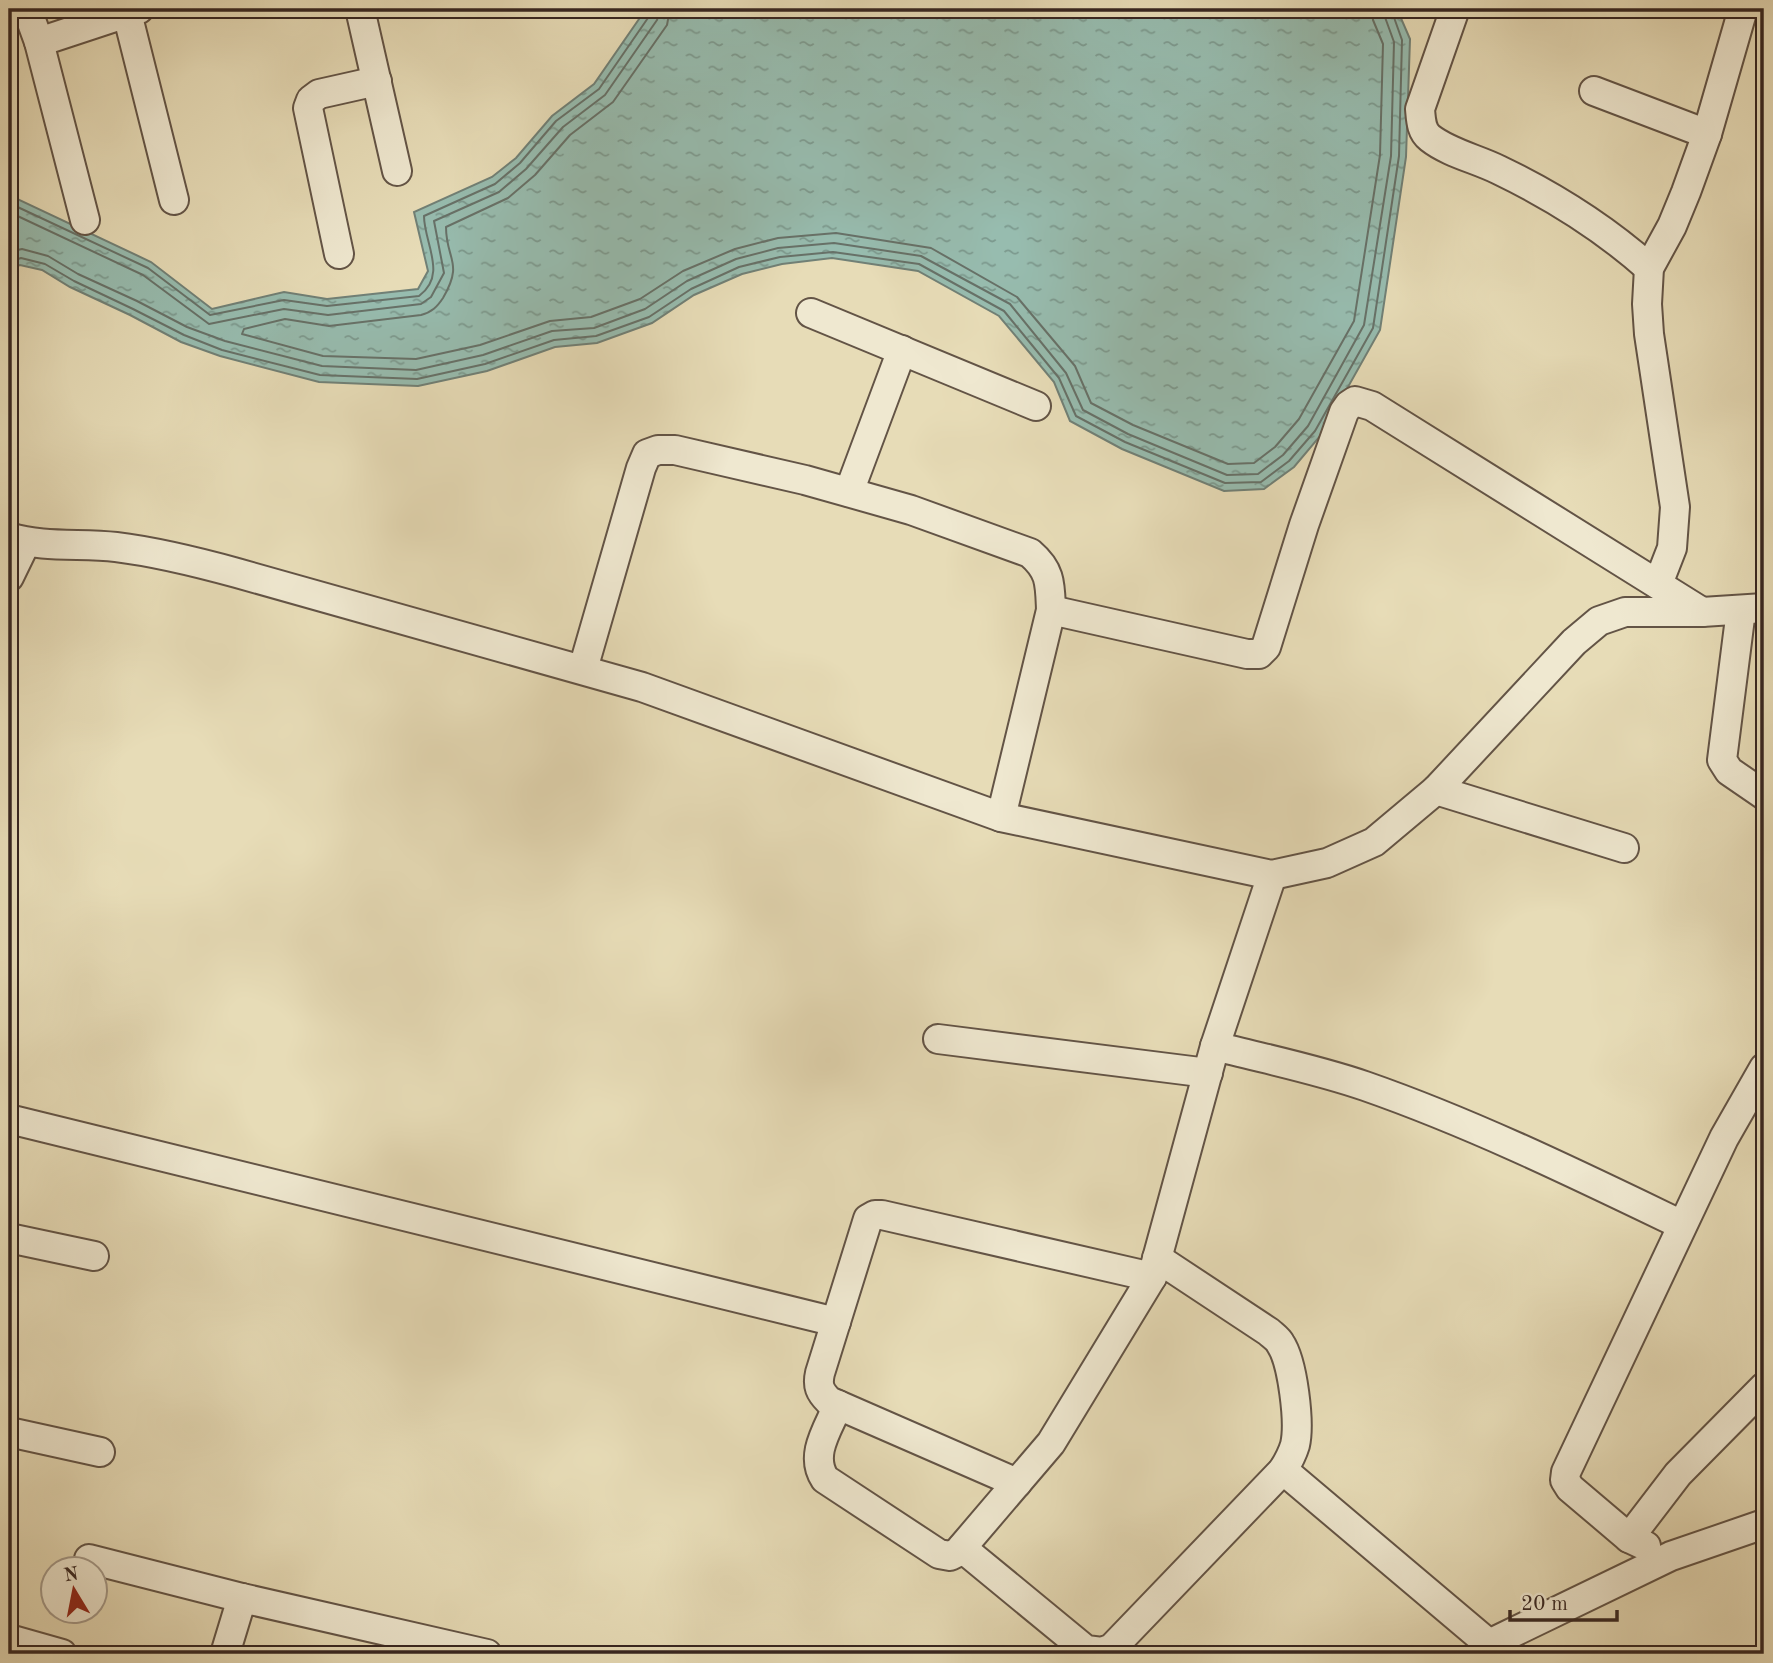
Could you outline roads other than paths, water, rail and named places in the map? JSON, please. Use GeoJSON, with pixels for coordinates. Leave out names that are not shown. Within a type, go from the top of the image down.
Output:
{"type":"FeatureCollection","features":[{"type":"Feature","properties":{"kind":"street"},"geometry":{"type":"LineString","coordinates":[[27,9],[39,42],[85,220]]}},
{"type":"Feature","properties":{"kind":"street"},"geometry":{"type":"LineString","coordinates":[[360,9],[397,171]]}},
{"type":"Feature","properties":{"kind":"street"},"geometry":{"type":"LineString","coordinates":[[1455,9],[1420,108],[1421,125],[1428,137],[1499,169],[1563,204],[1618,241],[1649,268]]}},
{"type":"Feature","properties":{"kind":"street"},"geometry":{"type":"LineString","coordinates":[[1658,584],[1672,548],[1675,507],[1649,334],[1649,268],[1672,226],[1707,134],[1743,9]]}},
{"type":"Feature","properties":{"kind":"street"},"geometry":{"type":"LineString","coordinates":[[39,42],[133,11],[174,200]]}},
{"type":"Feature","properties":{"kind":"street"},"geometry":{"type":"LineString","coordinates":[[339,254],[308,108],[318,93],[377,81]]}},
{"type":"Feature","properties":{"kind":"street"},"geometry":{"type":"LineString","coordinates":[[1594,91],[1707,134]]}},
{"type":"Feature","properties":{"kind":"street"},"geometry":{"type":"LineString","coordinates":[[811,313],[1036,406]]}},
{"type":"Feature","properties":{"kind":"street"},"geometry":{"type":"LineString","coordinates":[[849,492],[902,350]]}},
{"type":"Feature","properties":{"kind":"street"},"geometry":{"type":"LineString","coordinates":[[1051,611],[1247,654],[1259,654],[1270,637],[1304,525],[1344,412],[1355,401],[1372,406],[1702,612]]}},
{"type":"Feature","properties":{"kind":"street"},"geometry":{"type":"LineString","coordinates":[[583,670],[647,454],[659,450],[675,450],[849,492],[911,510],[1030,554],[1043,564],[1050,583],[1051,611],[1001,817]]}},
{"type":"Feature","properties":{"kind":"street"},"geometry":{"type":"LineString","coordinates":[[9,577],[17,540],[114,547],[175,557],[642,687],[1001,817],[1272,875],[1327,863],[1374,842],[1436,790],[1574,642],[1598,621],[1625,612],[1752,609],[1722,760],[1729,771],[1764,795]]}},
{"type":"Feature","properties":{"kind":"street"},"geometry":{"type":"LineString","coordinates":[[1436,790],[1623,848]]}},
{"type":"Feature","properties":{"kind":"street"},"geometry":{"type":"LineString","coordinates":[[838,1405],[818,1454],[818,1468],[825,1479],[940,1554],[950,1556],[962,1548],[1051,1443],[1154,1268],[1212,1060],[1272,875]]}},
{"type":"Feature","properties":{"kind":"street"},"geometry":{"type":"LineString","coordinates":[[938,1039],[1212,1060],[1362,1085],[1530,1152],[1682,1224]]}},
{"type":"Feature","properties":{"kind":"street"},"geometry":{"type":"LineString","coordinates":[[1671,1556],[1629,1538],[1570,1488],[1565,1480],[1566,1472],[1724,1138],[1764,1068]]}},
{"type":"Feature","properties":{"kind":"street"},"geometry":{"type":"LineString","coordinates":[[9,1119],[835,1322]]}},
{"type":"Feature","properties":{"kind":"street"},"geometry":{"type":"LineString","coordinates":[[962,1548],[1086,1650],[1102,1652],[1112,1648],[1283,1470],[1291,1457],[1296,1420],[1288,1360],[1280,1343],[1269,1332],[1154,1268],[875,1215],[868,1219],[863,1230],[835,1322],[818,1383],[822,1393],[838,1405],[1017,1483]]}},
{"type":"Feature","properties":{"kind":"street"},"geometry":{"type":"LineString","coordinates":[[9,1238],[94,1255]]}},
{"type":"Feature","properties":{"kind":"street"},"geometry":{"type":"LineString","coordinates":[[1629,1538],[1678,1474],[1764,1387]]}},
{"type":"Feature","properties":{"kind":"street"},"geometry":{"type":"LineString","coordinates":[[9,1432],[100,1452]]}},
{"type":"Feature","properties":{"kind":"street"},"geometry":{"type":"LineString","coordinates":[[1283,1470],[1486,1649],[1671,1556],[1764,1524]]}},
{"type":"Feature","properties":{"kind":"street"},"geometry":{"type":"LineString","coordinates":[[108,1564],[242,1598],[487,1654]]}},
{"type":"Feature","properties":{"kind":"street"},"geometry":{"type":"LineString","coordinates":[[225,1654],[242,1598]]}},
{"type":"Feature","properties":{"kind":"street"},"geometry":{"type":"LineString","coordinates":[[9,1639],[62,1654]]}},
{"type":"Feature","properties":{"kind":"water"},"geometry":{"type":"Polygon","coordinates":[[[646,9],[1397,9],[1410,39],[1406,157],[1380,330],[1321,435],[1294,467],[1264,489],[1224,491],[1122,449],[1070,421],[1054,382],[999,316],[918,271],[832,258],[782,264],[742,274],[694,295],[652,323],[597,343],[555,347],[487,371],[418,386],[319,382],[220,356],[181,342],[70,287],[42,270],[20,265],[9,269],[9,195],[151,262],[212,309],[284,292],[327,299],[418,289],[428,271],[414,212],[492,177],[516,158],[552,116],[594,84],[646,9]]]}}]}
